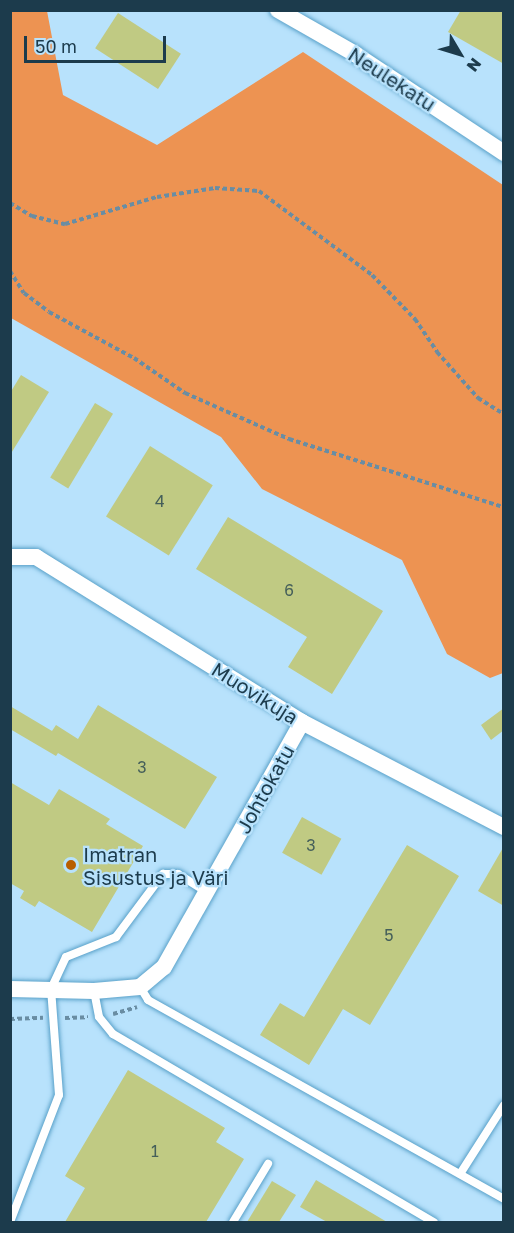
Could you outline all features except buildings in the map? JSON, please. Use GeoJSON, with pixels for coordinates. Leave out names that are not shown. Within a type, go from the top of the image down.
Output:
{"type":"FeatureCollection","features":[{"type":"Feature","properties":{"kind":"street","name":"Neulekatu"},"geometry":{"type":"LineString","coordinates":[[278,10],[355,54],[504,153]]}},
{"type":"Feature","properties":{"kind":"street","name":"Muovikuja"},"geometry":{"type":"LineString","coordinates":[[10,557],[36,557],[302,722],[504,827]]}},
{"type":"Feature","properties":{"kind":"street","name":"Johtokatu"},"geometry":{"type":"LineString","coordinates":[[144,993],[164,967],[208,893],[302,722]]}},
{"type":"Feature","properties":{"kind":"street"},"geometry":{"type":"LineString","coordinates":[[10,989],[144,993]]}},
{"type":"Feature","properties":{"kind":"lane"},"geometry":{"type":"LineString","coordinates":[[10,1221],[59,1095],[51,989],[66,957],[116,937],[163,874],[178,873],[208,893]]}},
{"type":"Feature","properties":{"kind":"lane"},"geometry":{"type":"LineString","coordinates":[[94,991],[99,1017],[112,1034],[434,1222]]}},
{"type":"Feature","properties":{"kind":"lane"},"geometry":{"type":"LineString","coordinates":[[144,993],[504,1199]]}},
{"type":"Feature","properties":{"kind":"lane"},"geometry":{"type":"LineString","coordinates":[[460,1174],[504,1106]]}},
{"type":"Feature","properties":{"kind":"lane"},"geometry":{"type":"LineString","coordinates":[[233,1222],[268,1164]]}},
{"type":"Feature","properties":{"kind":"path"},"geometry":{"type":"LineString","coordinates":[[10,203],[32,216],[64,224],[157,196],[215,188],[260,191],[372,275],[415,319],[437,352],[478,398],[504,414]]}},
{"type":"Feature","properties":{"kind":"path"},"geometry":{"type":"LineString","coordinates":[[10,271],[24,292],[49,312],[134,358],[185,393],[289,439],[504,507]]}},
{"type":"Feature","properties":{"kind":"path"},"geometry":{"type":"LineString","coordinates":[[10,1019],[99,1017],[130,1012],[144,993]]}},
{"type":"Feature","properties":{"kind":"shaded area"},"geometry":{"type":"Polygon","coordinates":[[[11,10],[47,11],[63,95],[157,145],[303,52],[503,185],[503,673],[490,678],[447,654],[402,560],[262,489],[221,437],[11,318],[11,10]]]}},
{"type":"Feature","properties":{"kind":"place","name":"Imatran Sisustus ja Väri"},"geometry":{"type":"Point","coordinates":[71,865]}}]}
